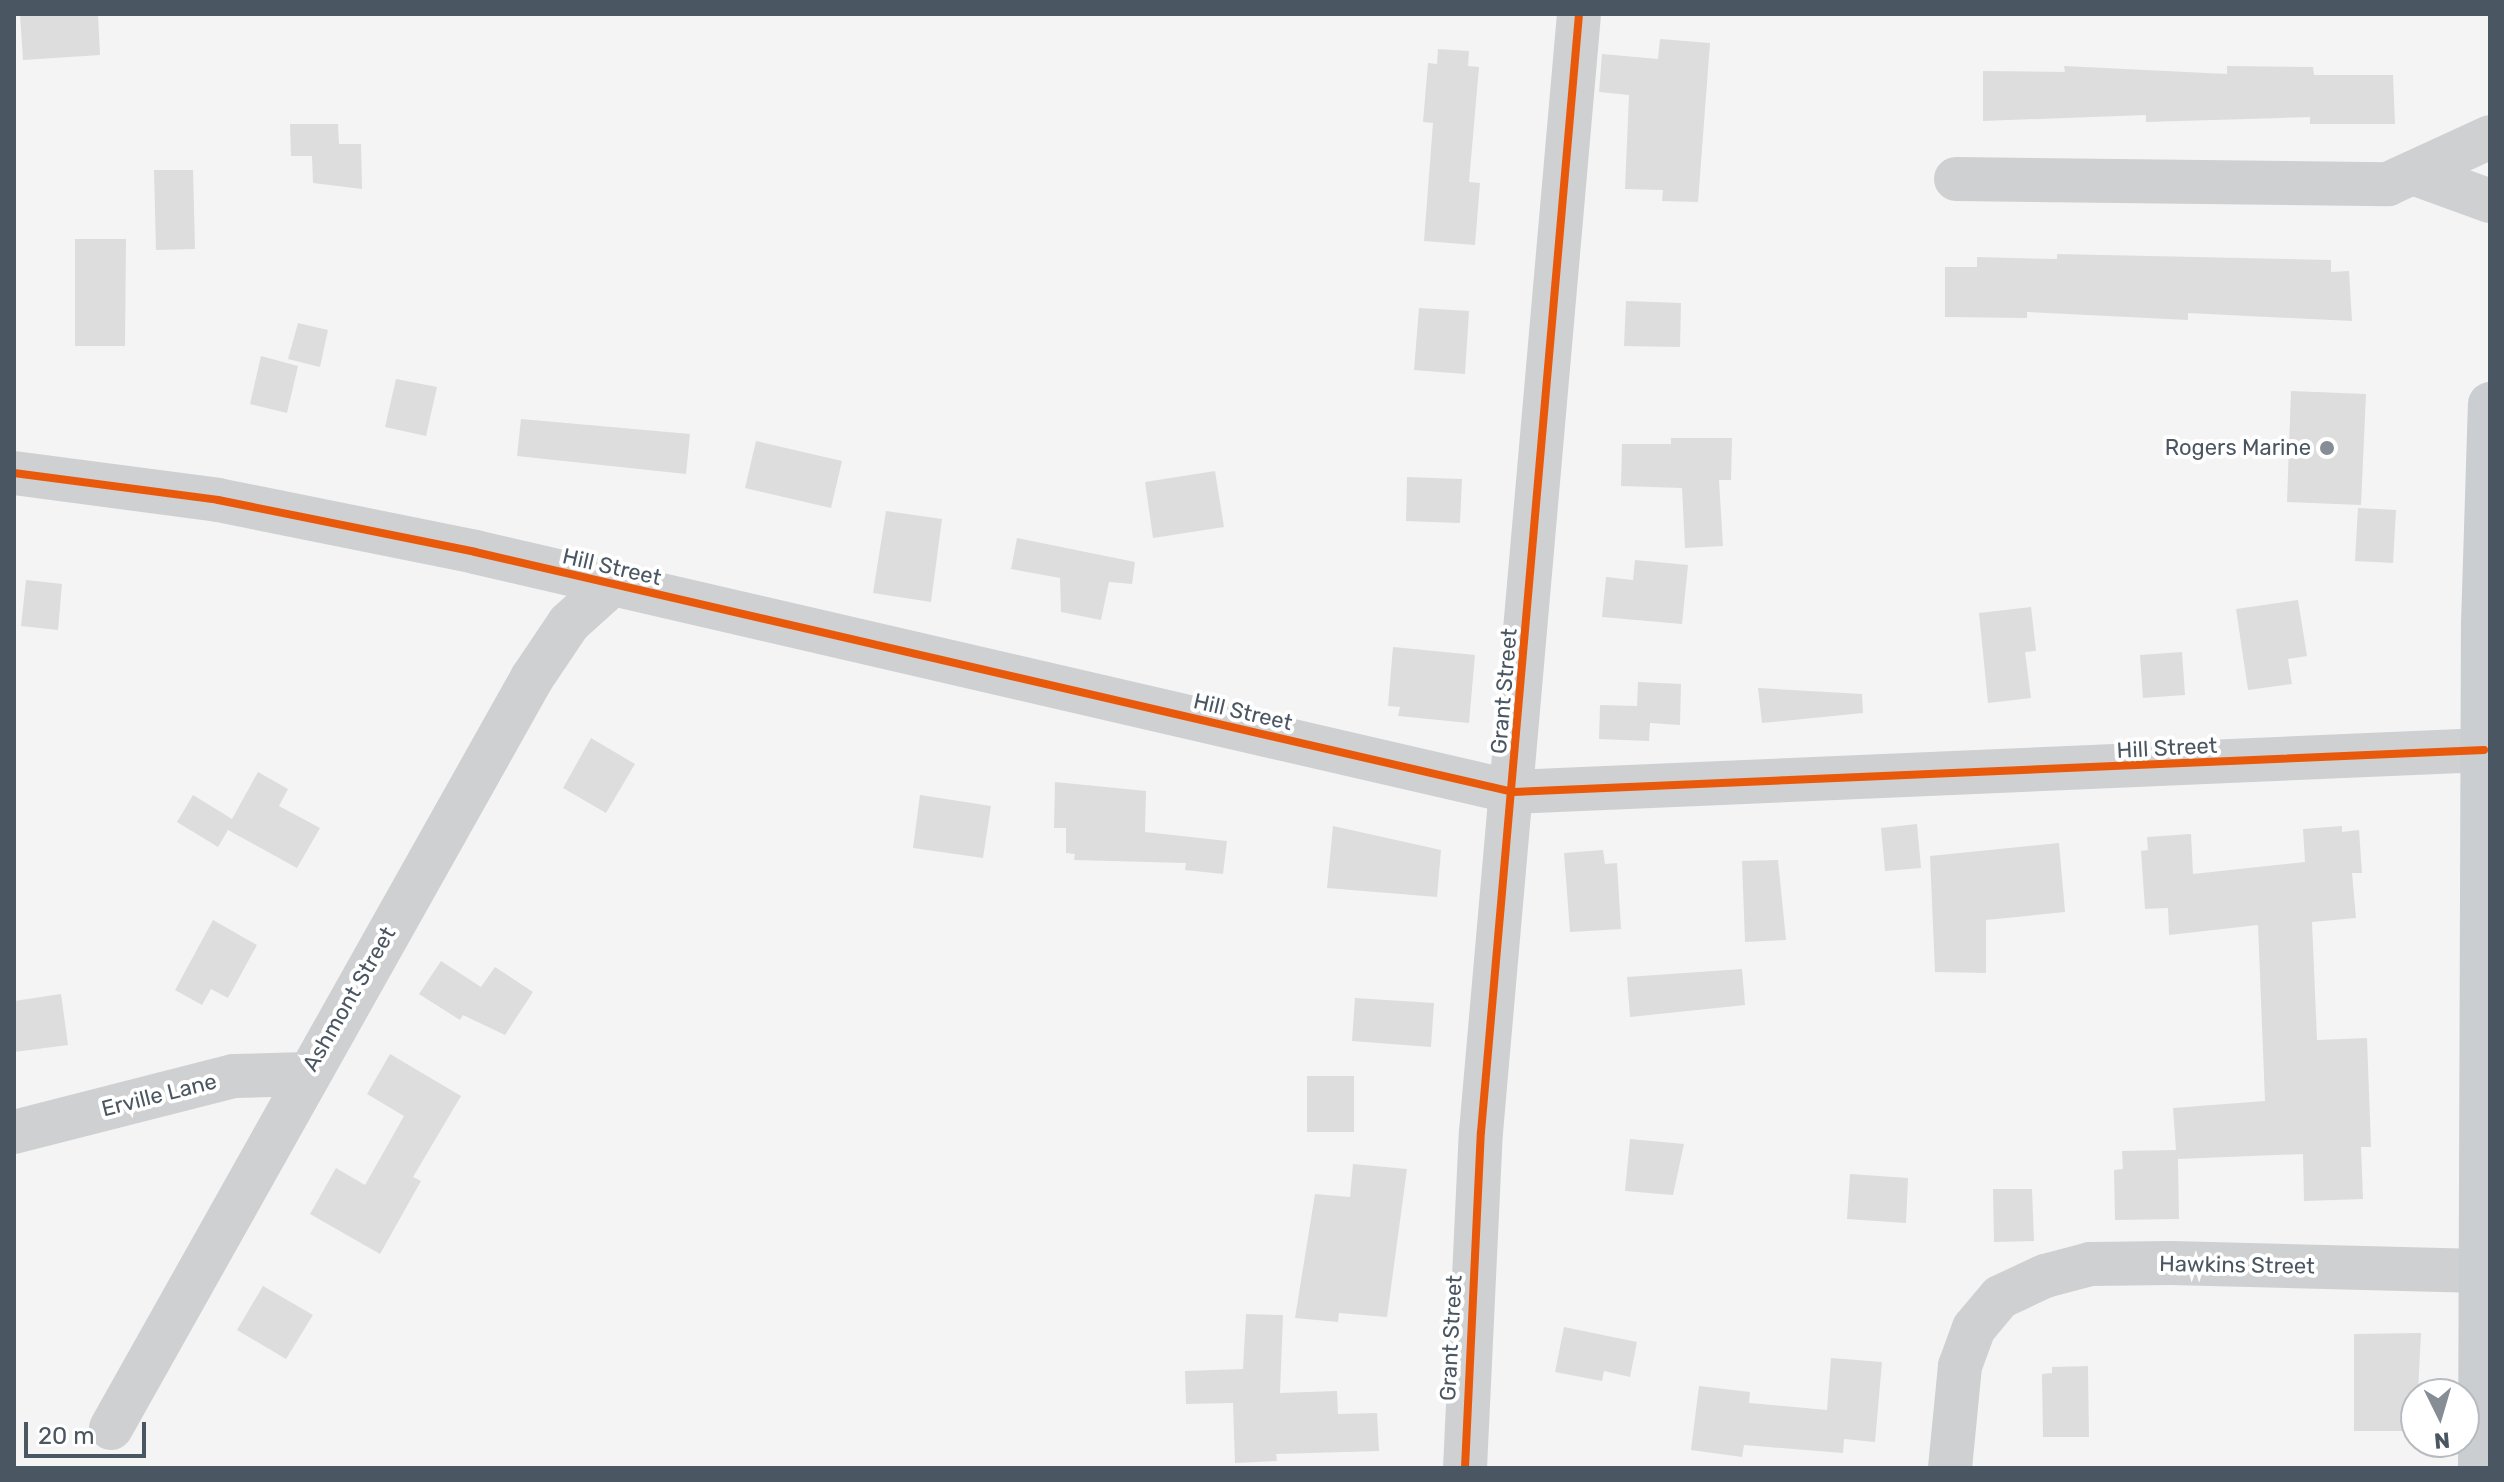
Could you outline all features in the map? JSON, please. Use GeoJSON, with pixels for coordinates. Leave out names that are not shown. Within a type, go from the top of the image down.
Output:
{"type":"FeatureCollection","features":[{"type":"Feature","properties":{"kind":"main road"},"geometry":{"type":"LineString","coordinates":[[2480,1468],[2487,1047],[2486,731],[2490,408]]}},
{"type":"Feature","properties":{"kind":"street","name":"Grant Street"},"geometry":{"type":"LineString","coordinates":[[1465,1468],[1481,1132],[1579,14]]}},
{"type":"Feature","properties":{"kind":"street"},"geometry":{"type":"LineString","coordinates":[[1956,179],[2388,184],[2490,137]]}},
{"type":"Feature","properties":{"kind":"street"},"geometry":{"type":"LineString","coordinates":[[2413,173],[2490,201]]}},
{"type":"Feature","properties":{"kind":"street","name":"Hill Street"},"geometry":{"type":"LineString","coordinates":[[14,473],[218,500],[1513,792],[2486,731]]}},
{"type":"Feature","properties":{"kind":"street","name":"Ashmont Street"},"geometry":{"type":"LineString","coordinates":[[111,1428],[306,1074],[532,678],[569,623],[610,586]]}},
{"type":"Feature","properties":{"kind":"street","name":"Erville Lane"},"geometry":{"type":"LineString","coordinates":[[14,1132],[234,1076],[306,1074]]}},
{"type":"Feature","properties":{"kind":"street","name":"Hawkins Street"},"geometry":{"type":"LineString","coordinates":[[1950,1468],[1960,1366],[1974,1328],[2000,1297],[2090,1264],[2481,1271]]}},
{"type":"Feature","properties":{"kind":"building"},"geometry":{"type":"Polygon","coordinates":[[[20,14],[98,14],[100,55],[23,60],[20,14]]]}},
{"type":"Feature","properties":{"kind":"building"},"geometry":{"type":"Polygon","coordinates":[[[1660,39],[1710,43],[1698,202],[1662,201],[1663,190],[1625,189],[1629,95],[1599,92],[1602,54],[1658,59],[1660,39]]]}},
{"type":"Feature","properties":{"kind":"building"},"geometry":{"type":"Polygon","coordinates":[[[1438,49],[1469,51],[1468,66],[1479,67],[1469,182],[1480,183],[1475,245],[1424,241],[1433,123],[1423,122],[1428,63],[1437,64],[1438,49]]]}},
{"type":"Feature","properties":{"kind":"building"},"geometry":{"type":"Polygon","coordinates":[[[2064,66],[2227,74],[2227,66],[2313,67],[2314,75],[2393,75],[2395,124],[2310,124],[2310,117],[2146,122],[2146,115],[1983,121],[1983,71],[2065,72],[2064,66]]]}},
{"type":"Feature","properties":{"kind":"building"},"geometry":{"type":"Polygon","coordinates":[[[290,124],[338,124],[339,144],[361,144],[362,189],[313,183],[312,156],[291,156],[290,124]]]}},
{"type":"Feature","properties":{"kind":"building"},"geometry":{"type":"Polygon","coordinates":[[[154,170],[193,170],[195,249],[156,250],[154,170]]]}},
{"type":"Feature","properties":{"kind":"building"},"geometry":{"type":"Polygon","coordinates":[[[75,239],[126,239],[125,346],[75,346],[75,239]]]}},
{"type":"Feature","properties":{"kind":"building"},"geometry":{"type":"Polygon","coordinates":[[[2057,254],[2331,260],[2331,272],[2349,271],[2352,321],[2188,313],[2188,320],[2027,312],[2027,318],[1945,317],[1945,267],[1977,267],[1977,257],[2057,259],[2057,254]]]}},
{"type":"Feature","properties":{"kind":"building"},"geometry":{"type":"Polygon","coordinates":[[[1626,301],[1681,303],[1680,347],[1624,346],[1626,301]]]}},
{"type":"Feature","properties":{"kind":"building"},"geometry":{"type":"Polygon","coordinates":[[[1419,308],[1469,311],[1465,374],[1414,370],[1419,308]]]}},
{"type":"Feature","properties":{"kind":"building"},"geometry":{"type":"Polygon","coordinates":[[[298,323],[328,330],[320,367],[288,359],[298,323]]]}},
{"type":"Feature","properties":{"kind":"building"},"geometry":{"type":"Polygon","coordinates":[[[261,356],[298,366],[287,413],[250,404],[261,356]]]}},
{"type":"Feature","properties":{"kind":"building"},"geometry":{"type":"Polygon","coordinates":[[[396,379],[437,387],[426,436],[385,427],[396,379]]]}},
{"type":"Feature","properties":{"kind":"building","name":"Rogers Marine"},"geometry":{"type":"Polygon","coordinates":[[[2291,391],[2366,394],[2361,505],[2287,502],[2291,391]]]}},
{"type":"Feature","properties":{"kind":"building"},"geometry":{"type":"Polygon","coordinates":[[[521,419],[690,434],[686,474],[517,456],[521,419]]]}},
{"type":"Feature","properties":{"kind":"building"},"geometry":{"type":"Polygon","coordinates":[[[1671,438],[1732,438],[1731,480],[1719,480],[1723,546],[1685,548],[1682,488],[1621,486],[1622,444],[1671,444],[1671,438]]]}},
{"type":"Feature","properties":{"kind":"building"},"geometry":{"type":"Polygon","coordinates":[[[756,441],[842,461],[831,508],[745,488],[756,441]]]}},
{"type":"Feature","properties":{"kind":"building"},"geometry":{"type":"Polygon","coordinates":[[[1215,471],[1224,527],[1153,538],[1145,482],[1215,471]]]}},
{"type":"Feature","properties":{"kind":"building"},"geometry":{"type":"Polygon","coordinates":[[[1407,477],[1462,479],[1460,523],[1406,521],[1407,477]]]}},
{"type":"Feature","properties":{"kind":"building"},"geometry":{"type":"Polygon","coordinates":[[[2358,508],[2396,510],[2393,563],[2355,561],[2358,508]]]}},
{"type":"Feature","properties":{"kind":"building"},"geometry":{"type":"Polygon","coordinates":[[[886,511],[942,519],[931,602],[873,593],[886,511]]]}},
{"type":"Feature","properties":{"kind":"building"},"geometry":{"type":"Polygon","coordinates":[[[1017,538],[1135,562],[1132,584],[1109,582],[1101,620],[1061,612],[1060,578],[1011,569],[1017,538]]]}},
{"type":"Feature","properties":{"kind":"building"},"geometry":{"type":"Polygon","coordinates":[[[1635,560],[1688,565],[1682,624],[1602,617],[1606,577],[1633,580],[1635,560]]]}},
{"type":"Feature","properties":{"kind":"building"},"geometry":{"type":"Polygon","coordinates":[[[26,580],[62,584],[58,630],[21,626],[26,580]]]}},
{"type":"Feature","properties":{"kind":"building"},"geometry":{"type":"Polygon","coordinates":[[[2298,600],[2307,656],[2288,659],[2292,684],[2248,690],[2236,609],[2298,600]]]}},
{"type":"Feature","properties":{"kind":"building"},"geometry":{"type":"Polygon","coordinates":[[[2031,607],[2036,651],[2025,652],[2031,698],[1988,703],[1979,613],[2031,607]]]}},
{"type":"Feature","properties":{"kind":"building"},"geometry":{"type":"Polygon","coordinates":[[[1393,647],[1475,655],[1469,723],[1398,716],[1400,707],[1388,706],[1393,647]]]}},
{"type":"Feature","properties":{"kind":"building"},"geometry":{"type":"Polygon","coordinates":[[[2182,652],[2185,695],[2143,698],[2140,655],[2182,652]]]}},
{"type":"Feature","properties":{"kind":"building"},"geometry":{"type":"Polygon","coordinates":[[[1638,682],[1681,684],[1680,725],[1650,723],[1649,741],[1599,739],[1600,705],[1637,706],[1638,682]]]}},
{"type":"Feature","properties":{"kind":"building"},"geometry":{"type":"Polygon","coordinates":[[[1758,688],[1862,694],[1863,713],[1762,723],[1758,688]]]}},
{"type":"Feature","properties":{"kind":"building"},"geometry":{"type":"Polygon","coordinates":[[[591,738],[635,764],[606,813],[563,788],[591,738]]]}},
{"type":"Feature","properties":{"kind":"building"},"geometry":{"type":"Polygon","coordinates":[[[258,772],[288,789],[279,806],[320,828],[297,868],[228,830],[218,847],[177,822],[193,795],[232,819],[258,772]]]}},
{"type":"Feature","properties":{"kind":"building"},"geometry":{"type":"Polygon","coordinates":[[[1055,782],[1146,791],[1145,832],[1227,841],[1223,874],[1185,870],[1186,863],[1074,860],[1075,854],[1066,853],[1066,828],[1054,828],[1055,782]]]}},
{"type":"Feature","properties":{"kind":"building"},"geometry":{"type":"Polygon","coordinates":[[[920,795],[991,806],[983,858],[913,848],[920,795]]]}},
{"type":"Feature","properties":{"kind":"building"},"geometry":{"type":"Polygon","coordinates":[[[1917,824],[1921,868],[1885,871],[1881,828],[1917,824]]]}},
{"type":"Feature","properties":{"kind":"building"},"geometry":{"type":"Polygon","coordinates":[[[1333,826],[1441,850],[1437,897],[1327,888],[1333,826]]]}},
{"type":"Feature","properties":{"kind":"building"},"geometry":{"type":"Polygon","coordinates":[[[2342,826],[2342,832],[2359,830],[2362,873],[2352,873],[2356,918],[2312,922],[2317,1040],[2367,1038],[2371,1147],[2361,1147],[2363,1199],[2304,1201],[2303,1154],[2178,1159],[2179,1219],[2115,1220],[2114,1170],[2123,1169],[2122,1151],[2176,1150],[2173,1108],[2265,1101],[2258,925],[2169,935],[2168,908],[2145,909],[2141,851],[2148,850],[2147,837],[2191,834],[2193,874],[2305,862],[2303,829],[2342,826]]]}},
{"type":"Feature","properties":{"kind":"building"},"geometry":{"type":"Polygon","coordinates":[[[2059,843],[2065,912],[1986,920],[1986,973],[1935,972],[1930,856],[2059,843]]]}},
{"type":"Feature","properties":{"kind":"building"},"geometry":{"type":"Polygon","coordinates":[[[1603,850],[1605,864],[1617,863],[1621,929],[1570,932],[1564,853],[1603,850]]]}},
{"type":"Feature","properties":{"kind":"building"},"geometry":{"type":"Polygon","coordinates":[[[1778,860],[1786,940],[1745,942],[1742,861],[1778,860]]]}},
{"type":"Feature","properties":{"kind":"building"},"geometry":{"type":"Polygon","coordinates":[[[213,920],[257,945],[228,998],[211,989],[202,1005],[175,990],[213,920]]]}},
{"type":"Feature","properties":{"kind":"building"},"geometry":{"type":"Polygon","coordinates":[[[441,961],[481,987],[495,967],[533,992],[505,1035],[463,1015],[460,1020],[419,994],[441,961]]]}},
{"type":"Feature","properties":{"kind":"building"},"geometry":{"type":"Polygon","coordinates":[[[1742,969],[1745,1005],[1630,1017],[1627,977],[1742,969]]]}},
{"type":"Feature","properties":{"kind":"building"},"geometry":{"type":"Polygon","coordinates":[[[61,994],[68,1045],[14,1052],[14,1001],[61,994]]]}},
{"type":"Feature","properties":{"kind":"building"},"geometry":{"type":"Polygon","coordinates":[[[1355,998],[1434,1003],[1431,1047],[1352,1041],[1355,998]]]}},
{"type":"Feature","properties":{"kind":"building"},"geometry":{"type":"Polygon","coordinates":[[[390,1054],[461,1096],[413,1177],[421,1181],[380,1254],[310,1214],[336,1168],[365,1185],[404,1116],[367,1094],[390,1054]]]}},
{"type":"Feature","properties":{"kind":"building"},"geometry":{"type":"Polygon","coordinates":[[[1307,1076],[1354,1076],[1354,1132],[1307,1132],[1307,1076]]]}},
{"type":"Feature","properties":{"kind":"building"},"geometry":{"type":"Polygon","coordinates":[[[1630,1139],[1684,1144],[1673,1195],[1625,1191],[1630,1139]]]}},
{"type":"Feature","properties":{"kind":"building"},"geometry":{"type":"Polygon","coordinates":[[[1353,1164],[1407,1169],[1387,1317],[1339,1313],[1338,1322],[1295,1318],[1315,1194],[1350,1197],[1353,1164]]]}},
{"type":"Feature","properties":{"kind":"building"},"geometry":{"type":"Polygon","coordinates":[[[1850,1174],[1908,1178],[1906,1223],[1847,1219],[1850,1174]]]}},
{"type":"Feature","properties":{"kind":"building"},"geometry":{"type":"Polygon","coordinates":[[[1993,1189],[2032,1189],[2034,1241],[1994,1242],[1993,1189]]]}},
{"type":"Feature","properties":{"kind":"building"},"geometry":{"type":"Polygon","coordinates":[[[263,1286],[313,1315],[286,1359],[237,1330],[263,1286]]]}},
{"type":"Feature","properties":{"kind":"building"},"geometry":{"type":"Polygon","coordinates":[[[1246,1314],[1283,1315],[1280,1393],[1337,1391],[1338,1414],[1377,1413],[1379,1451],[1276,1454],[1277,1461],[1235,1463],[1233,1403],[1186,1404],[1185,1371],[1243,1369],[1246,1314]]]}},
{"type":"Feature","properties":{"kind":"building"},"geometry":{"type":"Polygon","coordinates":[[[1564,1327],[1637,1342],[1630,1377],[1604,1371],[1602,1381],[1555,1372],[1564,1327]]]}},
{"type":"Feature","properties":{"kind":"building"},"geometry":{"type":"Polygon","coordinates":[[[2421,1333],[2419,1378],[2400,1378],[2400,1431],[2354,1431],[2354,1334],[2421,1333]]]}},
{"type":"Feature","properties":{"kind":"building"},"geometry":{"type":"Polygon","coordinates":[[[1831,1358],[1882,1362],[1875,1442],[1844,1439],[1843,1453],[1744,1445],[1742,1457],[1691,1450],[1699,1386],[1750,1392],[1749,1403],[1827,1410],[1831,1358]]]}},
{"type":"Feature","properties":{"kind":"building"},"geometry":{"type":"Polygon","coordinates":[[[2088,1366],[2089,1437],[2043,1437],[2042,1374],[2052,1373],[2052,1367],[2088,1366]]]}},
{"type":"Feature","properties":{"kind":"cycle path"},"geometry":{"type":"LineString","coordinates":[[1465,1468],[1481,1132],[1579,14]]}},
{"type":"Feature","properties":{"kind":"cycle path"},"geometry":{"type":"LineString","coordinates":[[14,473],[218,500],[475,552],[1513,792],[2484,750]]}},
{"type":"Feature","properties":{"kind":"place","name":"Rogers Marine"},"geometry":{"type":"Point","coordinates":[2327,448]}}]}
